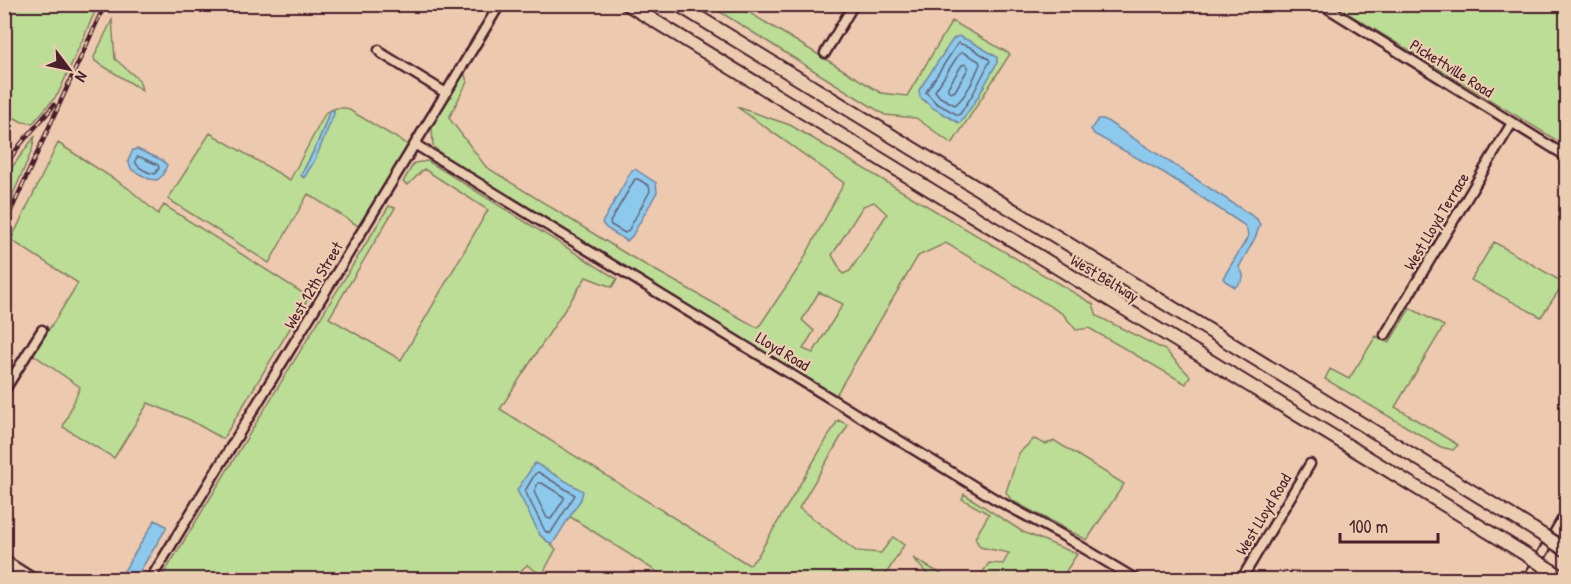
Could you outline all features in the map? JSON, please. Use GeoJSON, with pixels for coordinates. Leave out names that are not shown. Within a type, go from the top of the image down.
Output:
{"type":"FeatureCollection","features":[{"type":"Feature","properties":{"kind":"highway","name":"West Beltway"},"geometry":{"type":"LineString","coordinates":[[627,4],[1566,579]]}},
{"type":"Feature","properties":{"kind":"highway","name":"West Beltway"},"geometry":{"type":"LineString","coordinates":[[677,4],[1566,550]]}},
{"type":"Feature","properties":{"kind":"main road"},"geometry":{"type":"LineString","coordinates":[[4,561],[34,579]]}},
{"type":"Feature","properties":{"kind":"street","name":"West 12th Street"},"geometry":{"type":"LineString","coordinates":[[150,579],[500,4]]}},
{"type":"Feature","properties":{"kind":"street"},"geometry":{"type":"LineString","coordinates":[[825,53],[854,4]]}},
{"type":"Feature","properties":{"kind":"street","name":"Pickettville Road"},"geometry":{"type":"LineString","coordinates":[[1321,4],[1566,156]]}},
{"type":"Feature","properties":{"kind":"street"},"geometry":{"type":"LineString","coordinates":[[379,51],[446,93]]}},
{"type":"Feature","properties":{"kind":"street","name":"West Lloyd Terrace"},"geometry":{"type":"LineString","coordinates":[[1385,335],[1512,123]]}},
{"type":"Feature","properties":{"kind":"street","name":"Lloyd Road"},"geometry":{"type":"LineString","coordinates":[[416,145],[995,499],[1137,579]]}},
{"type":"Feature","properties":{"kind":"street"},"geometry":{"type":"LineString","coordinates":[[4,391],[42,330]]}},
{"type":"Feature","properties":{"kind":"street","name":"West Lloyd Road"},"geometry":{"type":"LineString","coordinates":[[1241,579],[1310,464]]}},
{"type":"Feature","properties":{"kind":"street"},"geometry":{"type":"LineString","coordinates":[[1527,579],[1566,513]]}},
{"type":"Feature","properties":{"kind":"green space"},"geometry":{"type":"Polygon","coordinates":[[[4,5],[98,5],[58,94],[33,123],[22,122],[5,112],[4,5]]]}},
{"type":"Feature","properties":{"kind":"green space"},"geometry":{"type":"Polygon","coordinates":[[[709,5],[737,5],[881,93],[907,96],[952,21],[1010,54],[952,144],[916,118],[885,115],[709,5]]]}},
{"type":"Feature","properties":{"kind":"green space"},"geometry":{"type":"Polygon","coordinates":[[[1334,5],[1566,5],[1566,146],[1334,5]]]}},
{"type":"Feature","properties":{"kind":"green space"},"geometry":{"type":"Polygon","coordinates":[[[112,20],[115,59],[139,80],[142,90],[95,61],[94,57],[112,20]]]}},
{"type":"Feature","properties":{"kind":"green space"},"geometry":{"type":"Polygon","coordinates":[[[464,71],[467,82],[449,118],[486,167],[628,255],[758,328],[800,266],[844,183],[737,107],[790,125],[1093,304],[1097,316],[1165,350],[1190,376],[1186,384],[1089,328],[1076,330],[1063,314],[946,243],[918,256],[836,395],[450,162],[433,146],[432,127],[464,71]],[[874,202],[863,206],[832,255],[843,274],[850,271],[887,214],[874,202]],[[819,292],[802,320],[814,331],[803,349],[813,353],[843,304],[819,292]]]}},
{"type":"Feature","properties":{"kind":"green space"},"geometry":{"type":"Polygon","coordinates":[[[336,108],[346,108],[410,146],[360,227],[308,194],[269,263],[168,199],[210,133],[290,180],[326,112],[336,108]],[[334,111],[329,112],[301,175],[304,178],[334,111]]]}},
{"type":"Feature","properties":{"kind":"green space"},"geometry":{"type":"Polygon","coordinates":[[[35,136],[32,150],[5,213],[5,181],[10,170],[35,136]]]}},
{"type":"Feature","properties":{"kind":"green space"},"geometry":{"type":"Polygon","coordinates":[[[58,143],[128,188],[158,214],[164,205],[309,297],[223,439],[190,420],[148,403],[114,458],[63,427],[80,387],[31,353],[52,325],[78,283],[11,240],[58,143]]]}},
{"type":"Feature","properties":{"kind":"green space"},"geometry":{"type":"Polygon","coordinates":[[[428,161],[617,279],[612,287],[586,277],[500,409],[749,565],[757,557],[838,420],[848,425],[799,508],[856,551],[881,553],[893,537],[904,545],[883,579],[668,579],[569,516],[581,499],[540,535],[556,549],[542,575],[527,565],[511,580],[485,579],[468,575],[465,580],[160,580],[389,206],[395,208],[329,318],[401,360],[488,210],[424,169],[408,185],[403,182],[414,163],[428,161]]]}},
{"type":"Feature","properties":{"kind":"green space"},"geometry":{"type":"Polygon","coordinates":[[[1494,242],[1564,283],[1541,317],[1471,280],[1494,242]]]}},
{"type":"Feature","properties":{"kind":"green space"},"geometry":{"type":"Polygon","coordinates":[[[1410,308],[1444,326],[1395,407],[1458,445],[1453,450],[1441,447],[1325,379],[1330,369],[1349,379],[1376,336],[1389,343],[1410,308]]]}},
{"type":"Feature","properties":{"kind":"green space"},"geometry":{"type":"Polygon","coordinates":[[[1034,439],[1045,444],[1055,441],[1124,484],[1087,540],[1011,500],[1006,492],[1019,453],[1034,439]]]}},
{"type":"Feature","properties":{"kind":"green space"},"geometry":{"type":"Polygon","coordinates":[[[964,494],[1023,532],[1077,554],[1061,579],[978,579],[989,563],[1003,564],[1009,553],[980,547],[975,538],[989,514],[962,499],[964,494]]]}},
{"type":"Feature","properties":{"kind":"green space"},"geometry":{"type":"Polygon","coordinates":[[[913,558],[950,579],[932,579],[913,558]]]}},
{"type":"Feature","properties":{"kind":"water"},"geometry":{"type":"Polygon","coordinates":[[[958,36],[997,57],[997,63],[978,97],[959,123],[933,108],[920,97],[919,90],[953,39],[958,36]]]}},
{"type":"Feature","properties":{"kind":"water"},"geometry":{"type":"Polygon","coordinates":[[[332,110],[334,114],[315,160],[304,178],[301,175],[329,112],[332,110]]]}},
{"type":"Feature","properties":{"kind":"water"},"geometry":{"type":"Polygon","coordinates":[[[1098,119],[1104,119],[1257,219],[1260,225],[1239,267],[1243,276],[1238,285],[1235,287],[1223,278],[1248,237],[1244,225],[1166,174],[1094,134],[1091,129],[1098,119]]]}},
{"type":"Feature","properties":{"kind":"water"},"geometry":{"type":"Polygon","coordinates":[[[137,149],[162,160],[167,165],[163,175],[157,180],[149,179],[132,170],[128,161],[133,150],[137,149]]]}},
{"type":"Feature","properties":{"kind":"water"},"geometry":{"type":"Polygon","coordinates":[[[635,169],[656,183],[657,192],[627,241],[602,223],[632,170],[635,169]]]}},
{"type":"Feature","properties":{"kind":"water"},"geometry":{"type":"Polygon","coordinates":[[[535,463],[583,491],[581,499],[552,545],[540,535],[517,490],[535,463]]]}},
{"type":"Feature","properties":{"kind":"water"},"geometry":{"type":"Polygon","coordinates":[[[155,520],[166,526],[166,529],[135,579],[119,579],[155,520]]]}},
{"type":"Feature","properties":{"kind":"railway"},"geometry":{"type":"LineString","coordinates":[[4,226],[105,4]]}},
{"type":"Feature","properties":{"kind":"railway"},"geometry":{"type":"LineString","coordinates":[[4,169],[21,144],[54,105]]}}]}
